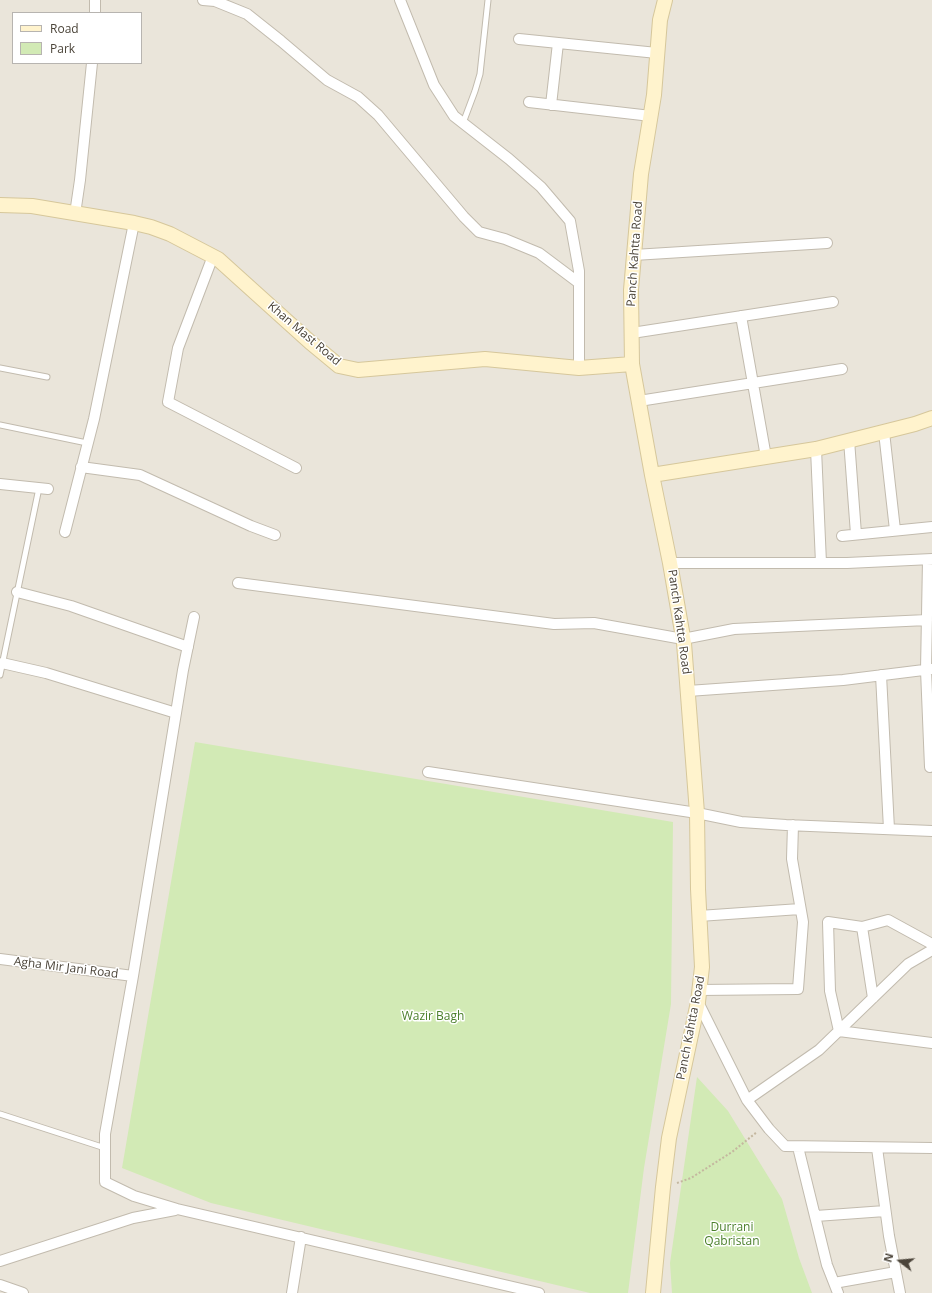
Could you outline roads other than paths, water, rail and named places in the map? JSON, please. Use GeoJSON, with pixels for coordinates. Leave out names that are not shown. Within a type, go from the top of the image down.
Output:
{"type":"FeatureCollection","features":[{"type":"Feature","properties":{"kind":"street"},"geometry":{"type":"LineString","coordinates":[[94,12],[95,0]]}},
{"type":"Feature","properties":{"kind":"street"},"geometry":{"type":"LineString","coordinates":[[203,0],[215,1],[247,14],[327,80],[358,97],[378,115],[464,217],[479,232],[505,239],[539,253],[579,283]]}},
{"type":"Feature","properties":{"kind":"street"},"geometry":{"type":"LineString","coordinates":[[400,0],[434,85],[454,116],[541,186],[570,221],[579,271],[579,368]]}},
{"type":"Feature","properties":{"kind":"street","name":"Panch Kahtta Road"},"geometry":{"type":"LineString","coordinates":[[653,1293],[662,1187],[669,1138],[698,996],[702,967],[699,916],[697,813],[683,639],[632,364],[631,290],[641,174],[654,96],[660,20],[665,0]]}},
{"type":"Feature","properties":{"kind":"street"},"geometry":{"type":"LineString","coordinates":[[519,39],[657,53]]}},
{"type":"Feature","properties":{"kind":"street"},"geometry":{"type":"LineString","coordinates":[[551,105],[558,43]]}},
{"type":"Feature","properties":{"kind":"street"},"geometry":{"type":"LineString","coordinates":[[75,214],[92,64]]}},
{"type":"Feature","properties":{"kind":"street"},"geometry":{"type":"LineString","coordinates":[[529,102],[651,116]]}},
{"type":"Feature","properties":{"kind":"street","name":"Khan Mast Road"},"geometry":{"type":"LineString","coordinates":[[0,205],[32,206],[75,214],[134,222],[170,234],[218,259],[310,342],[339,366],[358,370],[485,359],[579,368],[632,364]]}},
{"type":"Feature","properties":{"kind":"street"},"geometry":{"type":"LineString","coordinates":[[64,532],[94,419],[134,222]]}},
{"type":"Feature","properties":{"kind":"street"},"geometry":{"type":"LineString","coordinates":[[634,255],[827,243]]}},
{"type":"Feature","properties":{"kind":"street"},"geometry":{"type":"LineString","coordinates":[[213,256],[178,348],[168,402],[296,468]]}},
{"type":"Feature","properties":{"kind":"street"},"geometry":{"type":"LineString","coordinates":[[632,333],[834,302]]}},
{"type":"Feature","properties":{"kind":"street"},"geometry":{"type":"LineString","coordinates":[[741,316],[766,457]]}},
{"type":"Feature","properties":{"kind":"street"},"geometry":{"type":"LineString","coordinates":[[639,401],[842,369]]}},
{"type":"Feature","properties":{"kind":"street"},"geometry":{"type":"LineString","coordinates":[[652,475],[816,449],[915,424],[932,418]]}},
{"type":"Feature","properties":{"kind":"street"},"geometry":{"type":"LineString","coordinates":[[884,432],[895,530]]}},
{"type":"Feature","properties":{"kind":"street"},"geometry":{"type":"LineString","coordinates":[[850,440],[856,534]]}},
{"type":"Feature","properties":{"kind":"street"},"geometry":{"type":"LineString","coordinates":[[816,449],[821,563]]}},
{"type":"Feature","properties":{"kind":"street"},"geometry":{"type":"LineString","coordinates":[[81,466],[140,475],[251,526],[275,535]]}},
{"type":"Feature","properties":{"kind":"street"},"geometry":{"type":"LineString","coordinates":[[0,484],[44,489]]}},
{"type":"Feature","properties":{"kind":"street"},"geometry":{"type":"LineString","coordinates":[[842,536],[932,527]]}},
{"type":"Feature","properties":{"kind":"street"},"geometry":{"type":"LineString","coordinates":[[670,563],[821,563],[930,560],[927,620],[930,768]]}},
{"type":"Feature","properties":{"kind":"street"},"geometry":{"type":"LineString","coordinates":[[238,583],[554,624],[594,624],[683,639],[734,629],[927,620]]}},
{"type":"Feature","properties":{"kind":"street"},"geometry":{"type":"LineString","coordinates":[[17,592],[71,606],[188,647]]}},
{"type":"Feature","properties":{"kind":"street"},"geometry":{"type":"LineString","coordinates":[[194,617],[176,713],[133,976],[105,1134],[105,1182],[134,1196],[177,1209],[539,1293]]}},
{"type":"Feature","properties":{"kind":"street"},"geometry":{"type":"LineString","coordinates":[[2,663],[46,673],[176,713]]}},
{"type":"Feature","properties":{"kind":"street"},"geometry":{"type":"LineString","coordinates":[[688,691],[843,680],[929,670]]}},
{"type":"Feature","properties":{"kind":"street"},"geometry":{"type":"LineString","coordinates":[[881,675],[889,829]]}},
{"type":"Feature","properties":{"kind":"street"},"geometry":{"type":"LineString","coordinates":[[428,772],[697,813],[741,822],[793,826],[932,831]]}},
{"type":"Feature","properties":{"kind":"street"},"geometry":{"type":"LineString","coordinates":[[793,826],[792,859],[803,922],[798,989],[698,996],[748,1100],[766,1125],[785,1146],[932,1148]]}},
{"type":"Feature","properties":{"kind":"street"},"geometry":{"type":"LineString","coordinates":[[699,916],[800,909]]}},
{"type":"Feature","properties":{"kind":"street"},"geometry":{"type":"LineString","coordinates":[[839,1031],[830,990],[828,922],[862,927],[888,920],[932,944]]}},
{"type":"Feature","properties":{"kind":"street"},"geometry":{"type":"LineString","coordinates":[[862,927],[873,998]]}},
{"type":"Feature","properties":{"kind":"street"},"geometry":{"type":"LineString","coordinates":[[748,1100],[819,1050],[908,964],[932,950]]}},
{"type":"Feature","properties":{"kind":"street","name":"Agha Mir Jani Road"},"geometry":{"type":"LineString","coordinates":[[0,959],[133,976]]}},
{"type":"Feature","properties":{"kind":"street"},"geometry":{"type":"LineString","coordinates":[[839,1031],[932,1043]]}},
{"type":"Feature","properties":{"kind":"street"},"geometry":{"type":"LineString","coordinates":[[798,1147],[827,1265],[838,1293]]}},
{"type":"Feature","properties":{"kind":"street"},"geometry":{"type":"LineString","coordinates":[[877,1148],[885,1212],[900,1293]]}},
{"type":"Feature","properties":{"kind":"street"},"geometry":{"type":"LineString","coordinates":[[0,1261],[133,1218],[177,1209]]}},
{"type":"Feature","properties":{"kind":"street"},"geometry":{"type":"LineString","coordinates":[[816,1216],[885,1212]]}},
{"type":"Feature","properties":{"kind":"street"},"geometry":{"type":"LineString","coordinates":[[292,1293],[301,1237]]}},
{"type":"Feature","properties":{"kind":"street"},"geometry":{"type":"LineString","coordinates":[[834,1283],[896,1272]]}},
{"type":"Feature","properties":{"kind":"street"},"geometry":{"type":"LineString","coordinates":[[0,1285],[23,1293]]}},
{"type":"Feature","properties":{"kind":"lane"},"geometry":{"type":"LineString","coordinates":[[463,123],[480,74],[488,0]]}},
{"type":"Feature","properties":{"kind":"lane"},"geometry":{"type":"LineString","coordinates":[[0,368],[46,377]]}},
{"type":"Feature","properties":{"kind":"lane"},"geometry":{"type":"LineString","coordinates":[[0,425],[87,443]]}},
{"type":"Feature","properties":{"kind":"lane"},"geometry":{"type":"LineString","coordinates":[[0,675],[17,592],[44,489]]}},
{"type":"Feature","properties":{"kind":"lane"},"geometry":{"type":"LineString","coordinates":[[0,1114],[105,1148]]}},
{"type":"Feature","properties":{"kind":"park label","name":"Wazir Bagh"},"geometry":{"type":"Point","coordinates":[433,1017]}},
{"type":"Feature","properties":{"kind":"park label","name":"Durrani Qabristan"},"geometry":{"type":"Point","coordinates":[732,1235]}}]}
